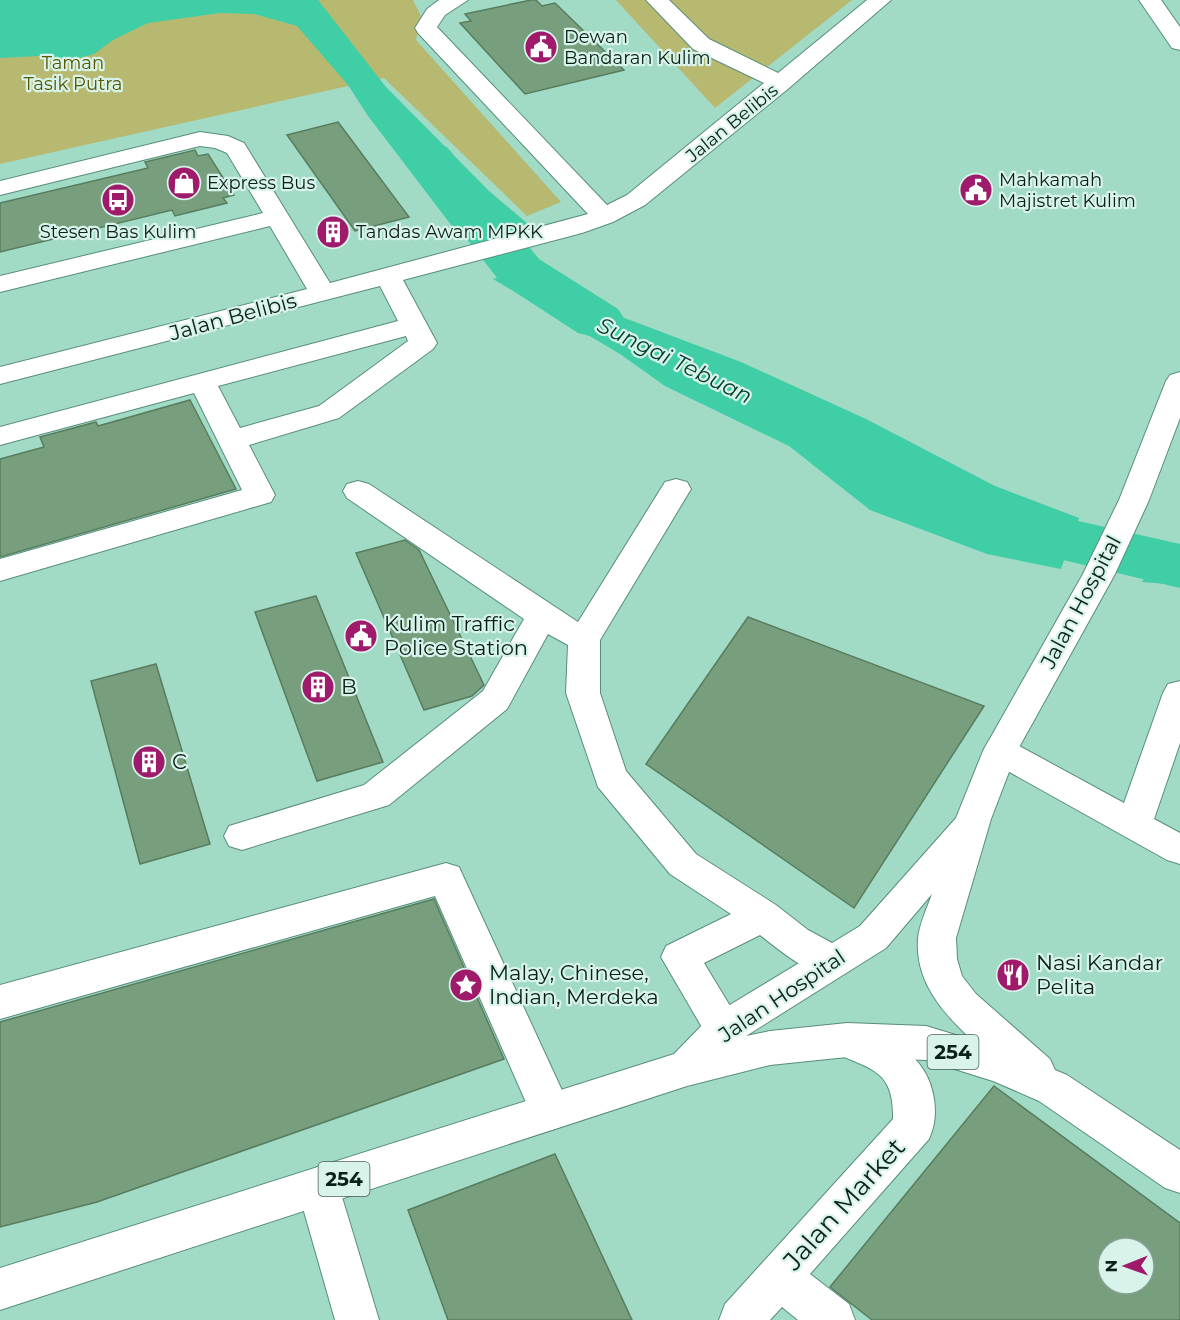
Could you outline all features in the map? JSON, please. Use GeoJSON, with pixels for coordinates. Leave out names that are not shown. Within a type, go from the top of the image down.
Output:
{"type":"FeatureCollection","features":[{"type":"Feature","properties":{"kind":"main road"},"geometry":{"type":"LineString","coordinates":[[457,0],[438,9],[429,18],[426,28],[604,217]]}},
{"type":"Feature","properties":{"kind":"main road"},"geometry":{"type":"LineString","coordinates":[[657,0],[700,44],[781,83]]}},
{"type":"Feature","properties":{"kind":"main road","name":"Jalan Belibis"},"geometry":{"type":"LineString","coordinates":[[0,376],[573,228],[604,217],[636,200],[880,0]]}},
{"type":"Feature","properties":{"kind":"main road"},"geometry":{"type":"LineString","coordinates":[[1150,0],[1180,43]]}},
{"type":"Feature","properties":{"kind":"main road"},"geometry":{"type":"LineString","coordinates":[[0,188],[200,139],[220,141],[236,148],[323,293]]}},
{"type":"Feature","properties":{"kind":"main road"},"geometry":{"type":"LineString","coordinates":[[0,284],[277,217]]}},
{"type":"Feature","properties":{"kind":"main road"},"geometry":{"type":"LineString","coordinates":[[388,276],[418,334]]}},
{"type":"Feature","properties":{"kind":"main road"},"geometry":{"type":"LineString","coordinates":[[0,436],[202,382],[418,334]]}},
{"type":"Feature","properties":{"kind":"main road"},"geometry":{"type":"LineString","coordinates":[[232,440],[329,412],[418,334]]}},
{"type":"Feature","properties":{"kind":"main road","name":"Jalan Hospital"},"geometry":{"type":"LineString","coordinates":[[1053,1088],[962,1006],[945,983],[938,959],[937,938],[973,819],[1000,751],[1099,574],[1134,500],[1180,381]]}},
{"type":"Feature","properties":{"kind":"main road"},"geometry":{"type":"LineString","coordinates":[[0,570],[260,495],[202,382]]}},
{"type":"Feature","properties":{"kind":"main road"},"geometry":{"type":"LineString","coordinates":[[676,489],[584,640],[583,693],[610,777],[683,864],[763,916],[795,941],[831,961]]}},
{"type":"Feature","properties":{"kind":"main road"},"geometry":{"type":"LineString","coordinates":[[358,492],[542,616],[584,640]]}},
{"type":"Feature","properties":{"kind":"main road"},"geometry":{"type":"LineString","coordinates":[[242,836],[376,795],[495,700],[542,616]]}},
{"type":"Feature","properties":{"kind":"main road"},"geometry":{"type":"LineString","coordinates":[[1134,823],[1180,693]]}},
{"type":"Feature","properties":{"kind":"main road"},"geometry":{"type":"LineString","coordinates":[[1000,751],[1180,850]]}},
{"type":"Feature","properties":{"kind":"main road","name":"Jalan Hospital"},"geometry":{"type":"LineString","coordinates":[[687,1068],[724,1029],[873,937],[973,819]]}},
{"type":"Feature","properties":{"kind":"main road"},"geometry":{"type":"LineString","coordinates":[[0,1002],[446,878],[551,1112]]}},
{"type":"Feature","properties":{"kind":"main road"},"geometry":{"type":"LineString","coordinates":[[724,1029],[680,957],[763,916]]}},
{"type":"Feature","properties":{"kind":"main road","name":"254"},"geometry":{"type":"LineString","coordinates":[[0,1289],[687,1068],[770,1048],[847,1040],[926,1043],[1001,1066],[1053,1088],[1180,1174]]}},
{"type":"Feature","properties":{"kind":"main road","name":"Jalan Market"},"geometry":{"type":"LineString","coordinates":[[741,1320],[914,1126],[911,1085],[904,1070],[895,1060],[847,1040]]}},
{"type":"Feature","properties":{"kind":"main road"},"geometry":{"type":"LineString","coordinates":[[318,1187],[357,1320]]}},
{"type":"Feature","properties":{"kind":"main road"},"geometry":{"type":"LineString","coordinates":[[779,1277],[833,1320]]}},
{"type":"Feature","properties":{"kind":"green space","name":"Taman Tasik Putra"},"geometry":{"type":"Polygon","coordinates":[[[0,0],[413,0],[421,16],[416,40],[561,202],[527,216],[384,78],[0,164],[0,0]]]}},
{"type":"Feature","properties":{"kind":"green space"},"geometry":{"type":"Polygon","coordinates":[[[616,0],[852,0],[715,108],[616,0]]]}},
{"type":"Feature","properties":{"kind":"water"},"geometry":{"type":"Polygon","coordinates":[[[0,0],[318,0],[386,87],[489,191],[528,224],[476,236],[458,234],[368,116],[348,85],[297,26],[254,14],[220,13],[148,23],[113,40],[94,54],[69,61],[40,56],[0,58],[0,0]]]}},
{"type":"Feature","properties":{"kind":"water"},"geometry":{"type":"Polygon","coordinates":[[[543,264],[598,308],[741,362],[866,419],[995,486],[1079,518],[1061,569],[987,554],[870,510],[789,446],[665,386],[620,354],[493,279],[543,264]]]}},
{"type":"Feature","properties":{"kind":"water"},"geometry":{"type":"Polygon","coordinates":[[[1159,552],[1180,559],[1180,585],[1142,582],[1159,552]]]}},
{"type":"Feature","properties":{"kind":"building","name":"Dewan Bandaran Kulim"},"geometry":{"type":"Polygon","coordinates":[[[536,0],[542,6],[555,3],[624,70],[525,94],[460,23],[471,21],[465,14],[536,0]]]}},
{"type":"Feature","properties":{"kind":"building"},"geometry":{"type":"Polygon","coordinates":[[[338,122],[409,217],[355,231],[287,135],[338,122]]]}},
{"type":"Feature","properties":{"kind":"building","name":"Stesen Bas Kulim"},"geometry":{"type":"Polygon","coordinates":[[[195,150],[198,156],[208,154],[234,195],[223,198],[227,203],[175,216],[172,210],[0,252],[0,203],[148,168],[145,162],[195,150]]]}},
{"type":"Feature","properties":{"kind":"building"},"geometry":{"type":"Polygon","coordinates":[[[190,400],[236,489],[0,557],[0,459],[44,447],[40,437],[96,422],[98,426],[190,400]]]}},
{"type":"Feature","properties":{"kind":"building"},"geometry":{"type":"Polygon","coordinates":[[[405,540],[419,550],[484,685],[472,696],[424,710],[356,553],[405,540]]]}},
{"type":"Feature","properties":{"kind":"building","name":"B"},"geometry":{"type":"Polygon","coordinates":[[[316,596],[383,762],[317,781],[255,612],[316,596]]]}},
{"type":"Feature","properties":{"kind":"building"},"geometry":{"type":"Polygon","coordinates":[[[748,617],[984,706],[854,908],[646,764],[748,617]]]}},
{"type":"Feature","properties":{"kind":"building","name":"C"},"geometry":{"type":"Polygon","coordinates":[[[156,664],[210,844],[140,864],[91,681],[156,664]]]}},
{"type":"Feature","properties":{"kind":"building"},"geometry":{"type":"Polygon","coordinates":[[[434,899],[504,1059],[97,1202],[0,1227],[0,1022],[434,899]]]}},
{"type":"Feature","properties":{"kind":"building"},"geometry":{"type":"Polygon","coordinates":[[[994,1086],[1180,1223],[1180,1320],[872,1320],[830,1287],[994,1086]]]}},
{"type":"Feature","properties":{"kind":"building"},"geometry":{"type":"Polygon","coordinates":[[[555,1154],[632,1320],[448,1320],[408,1210],[555,1154]]]}},
{"type":"Feature","properties":{"kind":"waterway","name":"Sungai Tebuan"},"geometry":{"type":"LineString","coordinates":[[429,158],[520,271],[598,321]]}},
{"type":"Feature","properties":{"kind":"waterway","name":"Sungai Tebuan"},"geometry":{"type":"LineString","coordinates":[[980,512],[1053,537],[1180,566]]}},
{"type":"Feature","properties":{"kind":"place","name":"Dewan Bandaran Kulim"},"geometry":{"type":"Point","coordinates":[541,47]}},
{"type":"Feature","properties":{"kind":"place","name":"Express Bus"},"geometry":{"type":"Point","coordinates":[184,183]}},
{"type":"Feature","properties":{"kind":"place","name":"Mahkamah Majistret Kulim"},"geometry":{"type":"Point","coordinates":[976,190]}},
{"type":"Feature","properties":{"kind":"place","name":"Stesen Bas Kulim"},"geometry":{"type":"Point","coordinates":[118,200]}},
{"type":"Feature","properties":{"kind":"place","name":"Tandas Awam MPKK"},"geometry":{"type":"Point","coordinates":[333,232]}},
{"type":"Feature","properties":{"kind":"place","name":"Kulim Traffic Police Station"},"geometry":{"type":"Point","coordinates":[361,636]}},
{"type":"Feature","properties":{"kind":"place","name":"B"},"geometry":{"type":"Point","coordinates":[318,687]}},
{"type":"Feature","properties":{"kind":"place","name":"C"},"geometry":{"type":"Point","coordinates":[149,762]}},
{"type":"Feature","properties":{"kind":"place","name":"Nasi Kandar Pelita"},"geometry":{"type":"Point","coordinates":[1013,975]}},
{"type":"Feature","properties":{"kind":"place","name":"Malay, Chinese, Indian, Merdeka"},"geometry":{"type":"Point","coordinates":[466,985]}}]}
